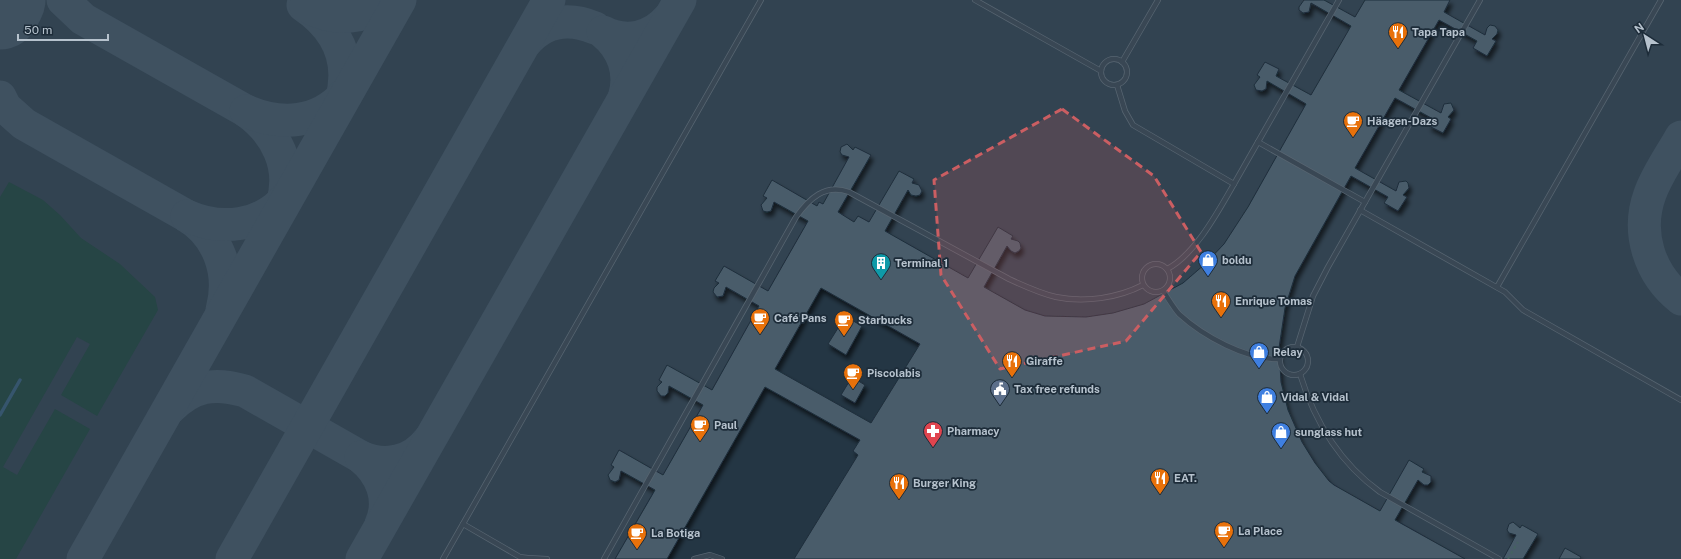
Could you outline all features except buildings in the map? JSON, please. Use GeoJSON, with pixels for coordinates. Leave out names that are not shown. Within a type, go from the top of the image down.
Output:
{"type":"FeatureCollection","features":[{"type":"Feature","properties":{"kind":"lane"},"geometry":{"type":"LineString","coordinates":[[443,559],[761,0]]}},
{"type":"Feature","properties":{"kind":"lane"},"geometry":{"type":"LineString","coordinates":[[976,0],[1101,71]]}},
{"type":"Feature","properties":{"kind":"lane"},"geometry":{"type":"LineString","coordinates":[[1122,62],[1158,0]]}},
{"type":"Feature","properties":{"kind":"lane"},"geometry":{"type":"LineString","coordinates":[[1167,269],[1189,250],[1208,228],[1339,0]]}},
{"type":"Feature","properties":{"kind":"lane"},"geometry":{"type":"LineString","coordinates":[[1297,347],[1313,296],[1360,210],[1480,0]]}},
{"type":"Feature","properties":{"kind":"lane"},"geometry":{"type":"LineString","coordinates":[[1498,287],[1661,0]]}},
{"type":"Feature","properties":{"kind":"lane"},"geometry":{"type":"LineString","coordinates":[[1114,59],[1122,62],[1127,68],[1124,81],[1117,85],[1106,82],[1101,71],[1105,63],[1114,59]]}},
{"type":"Feature","properties":{"kind":"lane"},"geometry":{"type":"LineString","coordinates":[[1117,85],[1125,111],[1133,125],[1234,184]]}},
{"type":"Feature","properties":{"kind":"lane"},"geometry":{"type":"LineString","coordinates":[[1258,142],[1365,202]]}},
{"type":"Feature","properties":{"kind":"lane"},"geometry":{"type":"LineString","coordinates":[[604,559],[796,218],[810,200],[816,195],[833,189],[842,189],[1009,279],[1036,291],[1057,297],[1082,299],[1106,297],[1144,285]]}},
{"type":"Feature","properties":{"kind":"lane"},"geometry":{"type":"LineString","coordinates":[[1360,210],[1498,287],[1509,295],[1523,310],[1681,400]]}},
{"type":"Feature","properties":{"kind":"lane"},"geometry":{"type":"LineString","coordinates":[[1158,264],[1167,269],[1170,278],[1169,285],[1163,291],[1154,292],[1146,289],[1142,276],[1147,268],[1158,264]]}},
{"type":"Feature","properties":{"kind":"lane"},"geometry":{"type":"LineString","coordinates":[[1163,291],[1178,313],[1215,339],[1255,357],[1280,359]]}},
{"type":"Feature","properties":{"kind":"lane"},"geometry":{"type":"LineString","coordinates":[[1297,347],[1304,350],[1308,359],[1307,367],[1300,374],[1289,374],[1281,367],[1280,359],[1283,352],[1289,348],[1297,347]]}},
{"type":"Feature","properties":{"kind":"lane"},"geometry":{"type":"LineString","coordinates":[[1300,374],[1315,412],[1328,436],[1343,458],[1366,482],[1380,492],[1499,559]]}},
{"type":"Feature","properties":{"kind":"lane"},"geometry":{"type":"LineString","coordinates":[[463,524],[520,556],[547,559]]}},
{"type":"Feature","properties":{"kind":"lane"},"geometry":{"type":"LineString","coordinates":[[694,559],[710,555],[722,559]]}},
{"type":"Feature","properties":{"kind":"path"},"geometry":{"type":"LineString","coordinates":[[1508,559],[1518,542]]}},
{"type":"Feature","properties":{"kind":"highlighted area"},"geometry":{"type":"Polygon","coordinates":[[[1062,109],[1154,176],[1201,252],[1126,341],[1000,369],[941,275],[934,180],[1062,109]]]}},
{"type":"Feature","properties":{"kind":"shaded area"},"geometry":{"type":"Polygon","coordinates":[[[0,0],[1681,0],[1681,559],[1465,559],[1334,485],[1322,473],[1302,442],[1288,410],[1281,382],[1279,358],[1281,327],[1291,286],[1301,265],[1248,207],[1226,257],[1121,330],[1045,322],[858,216],[854,222],[819,202],[615,559],[0,559],[0,0]]]}},
{"type":"Feature","properties":{"kind":"green space"},"geometry":{"type":"Polygon","coordinates":[[[9,182],[43,200],[60,215],[81,238],[120,264],[155,297],[158,310],[97,416],[61,395],[90,344],[77,337],[3,467],[17,475],[55,409],[90,429],[16,559],[0,559],[0,197],[9,182]]]}},
{"type":"Feature","properties":{"kind":"waterway"},"geometry":{"type":"LineString","coordinates":[[0,415],[20,380]]}},
{"type":"Feature","properties":{"kind":"taxiway"},"geometry":{"type":"LineString","coordinates":[[63,0],[83,19],[246,111],[257,120],[274,140],[284,164],[286,177],[282,204]]}},
{"type":"Feature","properties":{"kind":"taxiway"},"geometry":{"type":"LineString","coordinates":[[306,6],[329,15],[350,16],[372,11],[393,0]]}},
{"type":"Feature","properties":{"kind":"taxiway"},"geometry":{"type":"LineString","coordinates":[[83,559],[400,0]]}},
{"type":"Feature","properties":{"kind":"taxiway"},"geometry":{"type":"LineString","coordinates":[[232,559],[549,0]]}},
{"type":"Feature","properties":{"kind":"taxiway"},"geometry":{"type":"LineString","coordinates":[[362,559],[680,0]]}},
{"type":"Feature","properties":{"kind":"taxiway"},"geometry":{"type":"LineString","coordinates":[[303,5],[325,24],[339,46],[345,72],[341,101]]}},
{"type":"Feature","properties":{"kind":"taxiway"},"geometry":{"type":"LineString","coordinates":[[624,98],[627,79],[624,62],[621,53],[610,38],[603,32],[621,38],[638,37],[655,30],[669,18]]}},
{"type":"Feature","properties":{"kind":"taxiway"},"geometry":{"type":"LineString","coordinates":[[525,43],[540,29],[557,23],[576,22],[595,28]]}},
{"type":"Feature","properties":{"kind":"taxiway"},"geometry":{"type":"LineString","coordinates":[[246,111],[272,119],[286,120],[311,117],[334,104],[345,94]]}},
{"type":"Feature","properties":{"kind":"taxiway"},"geometry":{"type":"LineString","coordinates":[[0,97],[5,107],[24,124],[197,223],[207,233],[214,244],[224,269],[225,296],[222,310]]}},
{"type":"Feature","properties":{"kind":"taxiway"},"geometry":{"type":"LineString","coordinates":[[1681,137],[1660,172],[1653,187],[1646,208],[1644,223],[1645,237],[1653,265],[1670,289],[1681,299]]}},
{"type":"Feature","properties":{"kind":"taxiway"},"geometry":{"type":"LineString","coordinates":[[187,216],[213,224],[240,224],[265,215],[276,208],[286,198]]}},
{"type":"Feature","properties":{"kind":"taxiway"},"geometry":{"type":"LineString","coordinates":[[169,409],[195,390],[214,386],[234,388],[245,391],[361,457]]}},
{"type":"Feature","properties":{"kind":"taxiway"},"geometry":{"type":"LineString","coordinates":[[381,524],[385,505],[383,487],[374,471],[361,457],[380,462],[398,461],[415,453],[429,440]]}},
{"type":"Feature","properties":{"kind":"runway"},"geometry":{"type":"LineString","coordinates":[[0,9],[5,0]]}},
{"type":"Feature","properties":{"kind":"place","name":"Tapa Tapa"},"geometry":{"type":"Point","coordinates":[1398,49]}},
{"type":"Feature","properties":{"kind":"place","name":"Häagen-Dazs"},"geometry":{"type":"Point","coordinates":[1353,138]}},
{"type":"Feature","properties":{"kind":"place","name":"boldu"},"geometry":{"type":"Point","coordinates":[1208,277]}},
{"type":"Feature","properties":{"kind":"place","name":"Terminal 1"},"geometry":{"type":"Point","coordinates":[881,280]}},
{"type":"Feature","properties":{"kind":"place","name":"Enrique Tomas"},"geometry":{"type":"Point","coordinates":[1221,318]}},
{"type":"Feature","properties":{"kind":"place","name":"Café Pans"},"geometry":{"type":"Point","coordinates":[760,335]}},
{"type":"Feature","properties":{"kind":"place","name":"Starbucks"},"geometry":{"type":"Point","coordinates":[844,337]}},
{"type":"Feature","properties":{"kind":"place","name":"Relay"},"geometry":{"type":"Point","coordinates":[1259,369]}},
{"type":"Feature","properties":{"kind":"place","name":"Giraffe"},"geometry":{"type":"Point","coordinates":[1012,378]}},
{"type":"Feature","properties":{"kind":"place","name":"Piscolabis"},"geometry":{"type":"Point","coordinates":[853,390]}},
{"type":"Feature","properties":{"kind":"place","name":"Tax free refunds"},"geometry":{"type":"Point","coordinates":[1000,406]}},
{"type":"Feature","properties":{"kind":"place","name":"Vidal & Vidal"},"geometry":{"type":"Point","coordinates":[1267,414]}},
{"type":"Feature","properties":{"kind":"place","name":"Paul"},"geometry":{"type":"Point","coordinates":[700,442]}},
{"type":"Feature","properties":{"kind":"place","name":"Pharmacy"},"geometry":{"type":"Point","coordinates":[933,448]}},
{"type":"Feature","properties":{"kind":"place","name":"sunglass hut"},"geometry":{"type":"Point","coordinates":[1281,449]}},
{"type":"Feature","properties":{"kind":"place","name":"EAT."},"geometry":{"type":"Point","coordinates":[1160,495]}},
{"type":"Feature","properties":{"kind":"place","name":"Burger King"},"geometry":{"type":"Point","coordinates":[899,500]}},
{"type":"Feature","properties":{"kind":"place","name":"La Place"},"geometry":{"type":"Point","coordinates":[1224,548]}},
{"type":"Feature","properties":{"kind":"place","name":"La Botiga"},"geometry":{"type":"Point","coordinates":[637,550]}}]}
